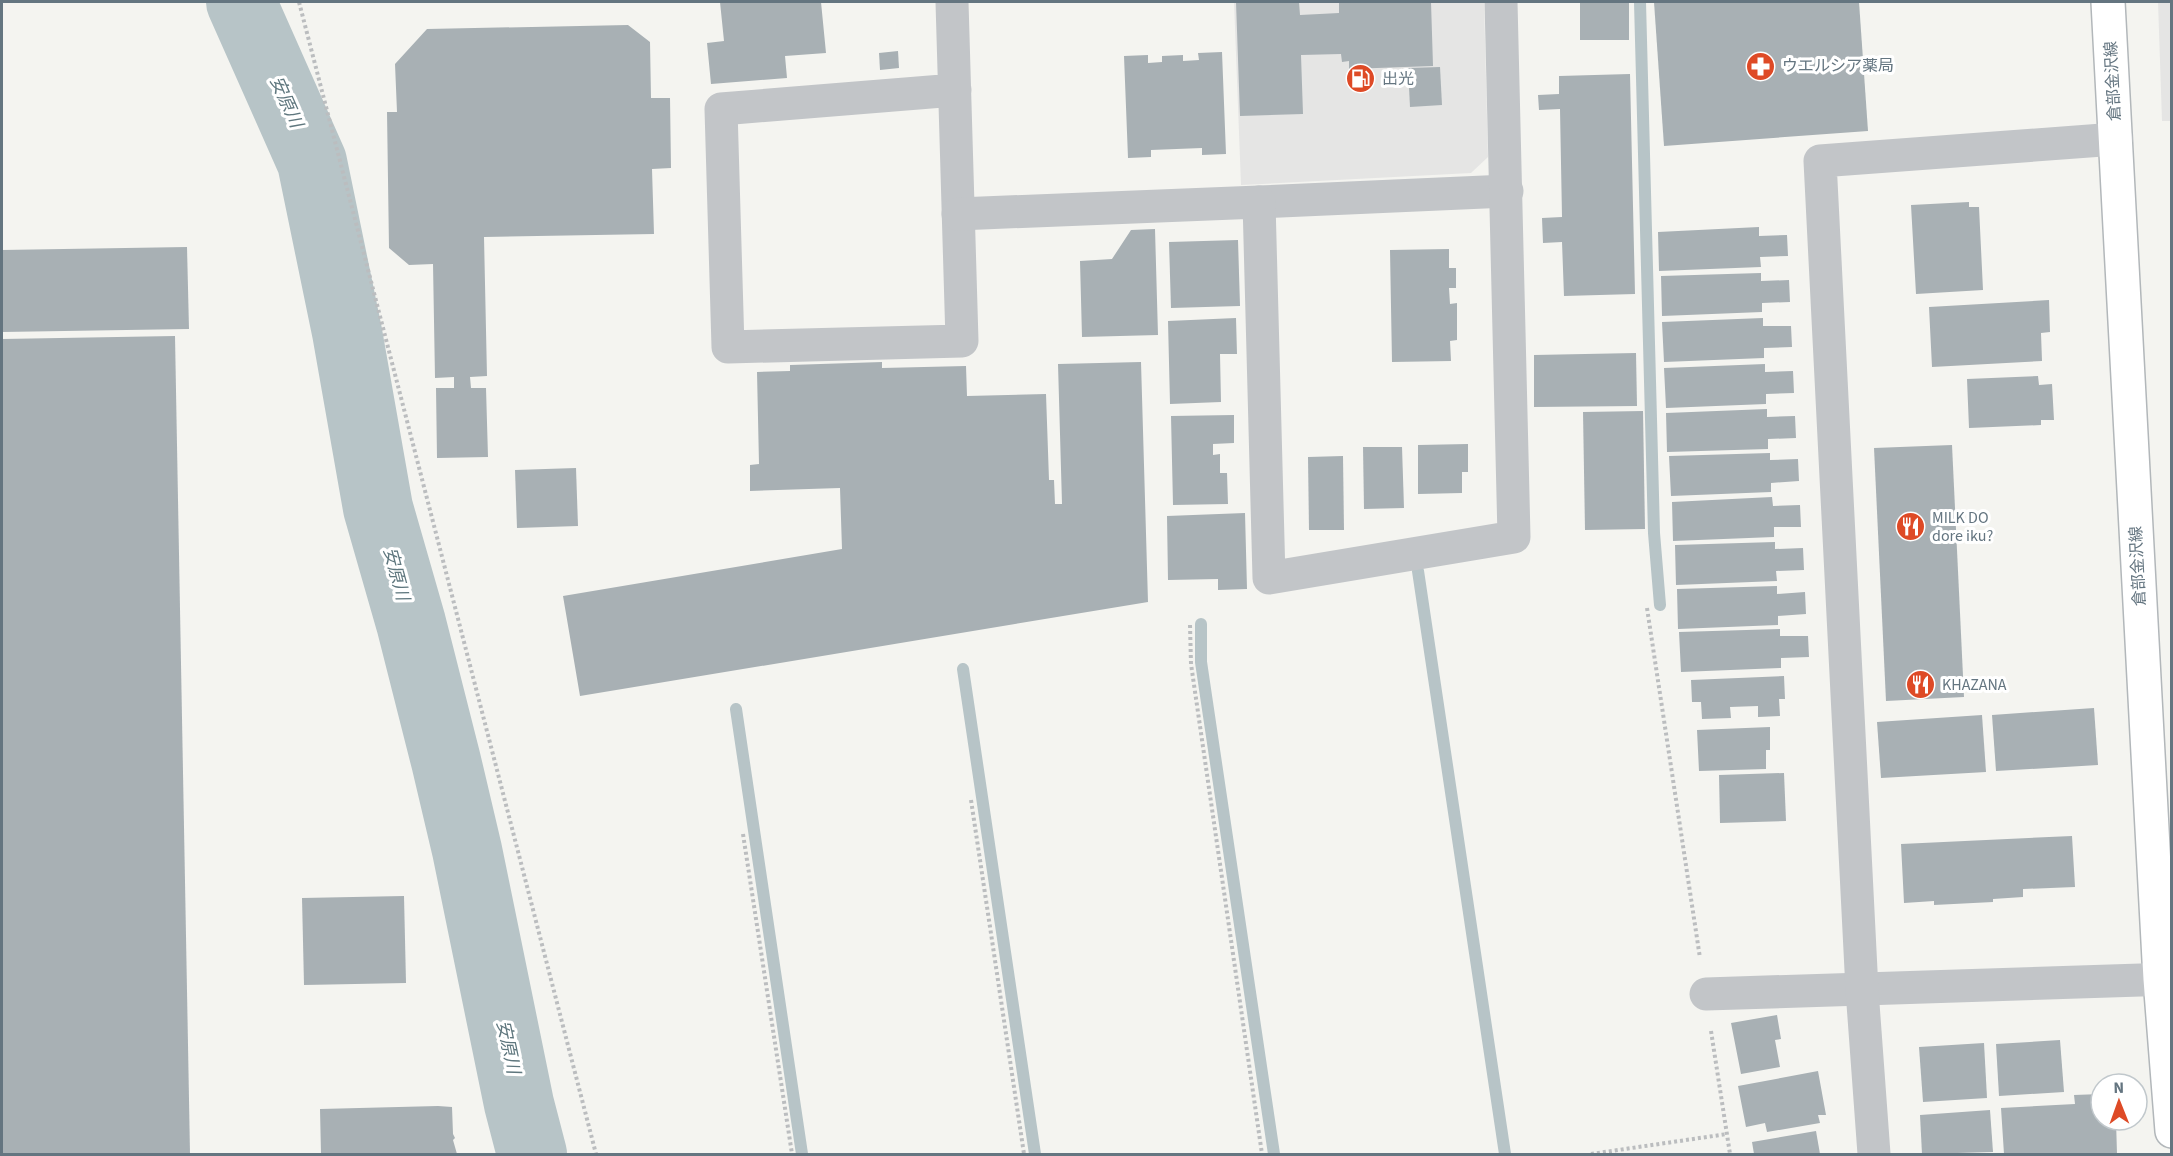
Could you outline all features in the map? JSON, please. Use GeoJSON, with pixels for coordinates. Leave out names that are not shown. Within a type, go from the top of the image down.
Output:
{"type":"FeatureCollection","features":[{"type":"Feature","properties":{"kind":"main road","name":"倉部金沢線"},"geometry":{"type":"LineString","coordinates":[[2108,2],[2166,979],[2172,1131]]}},
{"type":"Feature","properties":{"kind":"street"},"geometry":{"type":"LineString","coordinates":[[952,2],[955,90],[962,341],[728,347],[721,109],[955,90]]}},
{"type":"Feature","properties":{"kind":"street"},"geometry":{"type":"LineString","coordinates":[[1259,202],[1269,578],[1514,537],[1501,2]]}},
{"type":"Feature","properties":{"kind":"street"},"geometry":{"type":"LineString","coordinates":[[1874,1155],[1862,990],[1820,161],[2116,139]]}},
{"type":"Feature","properties":{"kind":"street"},"geometry":{"type":"LineString","coordinates":[[958,214],[1506,191]]}},
{"type":"Feature","properties":{"kind":"street"},"geometry":{"type":"LineString","coordinates":[[1706,994],[2166,979]]}},
{"type":"Feature","properties":{"kind":"path"},"geometry":{"type":"LineString","coordinates":[[299,2],[596,1155]]}},
{"type":"Feature","properties":{"kind":"path"},"geometry":{"type":"LineString","coordinates":[[1647,608],[1730,1155]]}},
{"type":"Feature","properties":{"kind":"path"},"geometry":{"type":"LineString","coordinates":[[1190,625],[1191,664],[1262,1155]]}},
{"type":"Feature","properties":{"kind":"path"},"geometry":{"type":"LineString","coordinates":[[971,800],[1024,1155]]}},
{"type":"Feature","properties":{"kind":"path"},"geometry":{"type":"LineString","coordinates":[[743,834],[792,1155]]}},
{"type":"Feature","properties":{"kind":"path"},"geometry":{"type":"LineString","coordinates":[[1591,1155],[1728,1134]]}},
{"type":"Feature","properties":{"kind":"shaded area","name":"出光"},"geometry":{"type":"Polygon","coordinates":[[[1234,2],[1484,2],[1488,157],[1471,173],[1241,185],[1234,2]]]}},
{"type":"Feature","properties":{"kind":"shaded area"},"geometry":{"type":"Polygon","coordinates":[[[2158,2],[2172,2],[2171,121],[2162,121],[2158,2]]]}},
{"type":"Feature","properties":{"kind":"building"},"geometry":{"type":"Polygon","coordinates":[[[720,2],[821,2],[826,53],[785,56],[787,78],[711,84],[707,43],[724,41],[720,2]]]}},
{"type":"Feature","properties":{"kind":"building"},"geometry":{"type":"Polygon","coordinates":[[[1236,2],[1299,2],[1300,15],[1339,13],[1339,2],[1431,2],[1433,66],[1349,69],[1349,61],[1342,62],[1341,54],[1301,55],[1303,114],[1240,116],[1236,2]]]}},
{"type":"Feature","properties":{"kind":"building"},"geometry":{"type":"Polygon","coordinates":[[[1580,2],[1629,2],[1629,40],[1580,40],[1580,2]]]}},
{"type":"Feature","properties":{"kind":"building","name":"ウエルシア薬局"},"geometry":{"type":"Polygon","coordinates":[[[1654,2],[1859,2],[1868,131],[1664,146],[1654,2]]]}},
{"type":"Feature","properties":{"kind":"building"},"geometry":{"type":"Polygon","coordinates":[[[628,25],[650,42],[651,98],[670,98],[671,168],[652,169],[654,234],[484,237],[487,376],[470,377],[471,388],[486,388],[488,457],[437,458],[436,388],[454,388],[454,377],[435,378],[433,264],[409,265],[389,248],[387,112],[397,112],[395,64],[427,29],[628,25]]]}},
{"type":"Feature","properties":{"kind":"building"},"geometry":{"type":"Polygon","coordinates":[[[898,51],[899,68],[880,70],[879,53],[898,51]]]}},
{"type":"Feature","properties":{"kind":"building"},"geometry":{"type":"Polygon","coordinates":[[[1222,52],[1226,154],[1202,155],[1202,148],[1151,150],[1151,157],[1128,158],[1124,56],[1148,55],[1148,63],[1162,62],[1162,56],[1183,55],[1183,61],[1199,60],[1198,53],[1222,52]]]}},
{"type":"Feature","properties":{"kind":"building"},"geometry":{"type":"Polygon","coordinates":[[[1440,67],[1442,105],[1410,107],[1408,68],[1440,67]]]}},
{"type":"Feature","properties":{"kind":"building"},"geometry":{"type":"Polygon","coordinates":[[[1630,74],[1635,294],[1564,296],[1562,242],[1543,243],[1542,218],[1562,217],[1560,109],[1539,110],[1538,95],[1559,94],[1559,76],[1630,74]]]}},
{"type":"Feature","properties":{"kind":"building"},"geometry":{"type":"Polygon","coordinates":[[[1969,202],[1969,207],[1979,207],[1983,290],[1916,294],[1911,205],[1969,202]]]}},
{"type":"Feature","properties":{"kind":"building"},"geometry":{"type":"Polygon","coordinates":[[[1759,227],[1759,236],[1787,235],[1788,256],[1760,257],[1761,267],[1659,271],[1658,232],[1759,227]]]}},
{"type":"Feature","properties":{"kind":"building"},"geometry":{"type":"Polygon","coordinates":[[[1155,229],[1158,335],[1082,337],[1080,261],[1112,259],[1131,230],[1155,229]]]}},
{"type":"Feature","properties":{"kind":"building"},"geometry":{"type":"Polygon","coordinates":[[[1238,240],[1240,306],[1171,308],[1169,242],[1238,240]]]}},
{"type":"Feature","properties":{"kind":"building"},"geometry":{"type":"Polygon","coordinates":[[[187,247],[189,329],[2,332],[2,250],[187,247]]]}},
{"type":"Feature","properties":{"kind":"building"},"geometry":{"type":"Polygon","coordinates":[[[1449,249],[1449,268],[1456,268],[1456,288],[1449,288],[1450,304],[1457,303],[1457,340],[1450,341],[1451,361],[1392,362],[1390,250],[1449,249]]]}},
{"type":"Feature","properties":{"kind":"building"},"geometry":{"type":"Polygon","coordinates":[[[1761,273],[1761,281],[1789,280],[1790,302],[1762,303],[1762,312],[1662,316],[1661,276],[1761,273]]]}},
{"type":"Feature","properties":{"kind":"building"},"geometry":{"type":"Polygon","coordinates":[[[2049,300],[2050,332],[2041,333],[2042,361],[1932,367],[1929,307],[2049,300]]]}},
{"type":"Feature","properties":{"kind":"building"},"geometry":{"type":"Polygon","coordinates":[[[1236,318],[1237,354],[1220,354],[1221,402],[1170,404],[1168,321],[1236,318]]]}},
{"type":"Feature","properties":{"kind":"building"},"geometry":{"type":"Polygon","coordinates":[[[1763,318],[1763,326],[1791,326],[1792,347],[1764,348],[1764,358],[1664,362],[1662,322],[1763,318]]]}},
{"type":"Feature","properties":{"kind":"building"},"geometry":{"type":"Polygon","coordinates":[[[175,336],[190,1154],[2,1154],[2,339],[175,336]]]}},
{"type":"Feature","properties":{"kind":"building"},"geometry":{"type":"Polygon","coordinates":[[[1636,353],[1637,406],[1534,407],[1534,355],[1636,353]]]}},
{"type":"Feature","properties":{"kind":"building"},"geometry":{"type":"Polygon","coordinates":[[[882,362],[882,368],[966,366],[967,396],[1046,394],[1049,480],[1054,480],[1055,504],[1062,504],[1058,364],[1141,362],[1148,602],[580,696],[563,596],[842,549],[840,488],[750,491],[750,465],[759,464],[757,372],[790,371],[790,365],[882,362]]]}},
{"type":"Feature","properties":{"kind":"building"},"geometry":{"type":"Polygon","coordinates":[[[1765,364],[1765,372],[1793,371],[1794,393],[1766,394],[1766,404],[1666,408],[1664,368],[1765,364]]]}},
{"type":"Feature","properties":{"kind":"building"},"geometry":{"type":"Polygon","coordinates":[[[2038,376],[2039,385],[2052,384],[2054,420],[2041,420],[2041,425],[1969,428],[1967,379],[2038,376]]]}},
{"type":"Feature","properties":{"kind":"building"},"geometry":{"type":"Polygon","coordinates":[[[1767,409],[1767,417],[1795,416],[1796,438],[1768,439],[1768,449],[1667,452],[1666,413],[1767,409]]]}},
{"type":"Feature","properties":{"kind":"building"},"geometry":{"type":"Polygon","coordinates":[[[1643,411],[1645,529],[1585,530],[1583,412],[1643,411]]]}},
{"type":"Feature","properties":{"kind":"building"},"geometry":{"type":"Polygon","coordinates":[[[1234,415],[1234,443],[1213,444],[1213,455],[1220,454],[1220,473],[1227,473],[1228,504],[1173,505],[1171,416],[1234,415]]]}},
{"type":"Feature","properties":{"kind":"building"},"geometry":{"type":"Polygon","coordinates":[[[1468,444],[1468,472],[1462,472],[1462,493],[1418,494],[1418,445],[1468,444]]]}},
{"type":"Feature","properties":{"kind":"building"},"geometry":{"type":"Polygon","coordinates":[[[1952,445],[1964,697],[1886,701],[1874,448],[1952,445]]]}},
{"type":"Feature","properties":{"kind":"building"},"geometry":{"type":"Polygon","coordinates":[[[1363,447],[1402,447],[1404,508],[1364,509],[1363,447]]]}},
{"type":"Feature","properties":{"kind":"building"},"geometry":{"type":"Polygon","coordinates":[[[1770,453],[1770,460],[1798,459],[1799,481],[1771,483],[1771,492],[1671,496],[1669,456],[1770,453]]]}},
{"type":"Feature","properties":{"kind":"building"},"geometry":{"type":"Polygon","coordinates":[[[1343,456],[1344,530],[1309,530],[1308,457],[1343,456]]]}},
{"type":"Feature","properties":{"kind":"building"},"geometry":{"type":"Polygon","coordinates":[[[576,468],[578,526],[517,528],[515,470],[576,468]]]}},
{"type":"Feature","properties":{"kind":"building"},"geometry":{"type":"Polygon","coordinates":[[[1772,497],[1773,506],[1800,505],[1801,527],[1774,527],[1774,537],[1673,541],[1672,502],[1772,497]]]}},
{"type":"Feature","properties":{"kind":"building"},"geometry":{"type":"Polygon","coordinates":[[[1245,513],[1247,589],[1218,590],[1218,579],[1168,580],[1167,516],[1245,513]]]}},
{"type":"Feature","properties":{"kind":"building"},"geometry":{"type":"Polygon","coordinates":[[[1775,542],[1775,549],[1803,548],[1804,570],[1776,571],[1777,581],[1676,585],[1675,545],[1775,542]]]}},
{"type":"Feature","properties":{"kind":"building"},"geometry":{"type":"Polygon","coordinates":[[[1777,586],[1777,594],[1805,592],[1806,614],[1778,616],[1778,625],[1678,629],[1677,589],[1777,586]]]}},
{"type":"Feature","properties":{"kind":"building"},"geometry":{"type":"Polygon","coordinates":[[[1780,629],[1780,636],[1808,636],[1809,657],[1781,658],[1781,668],[1681,672],[1679,632],[1780,629]]]}},
{"type":"Feature","properties":{"kind":"building"},"geometry":{"type":"Polygon","coordinates":[[[1784,676],[1785,699],[1779,699],[1780,716],[1758,717],[1758,706],[1730,707],[1731,718],[1702,719],[1701,702],[1692,702],[1691,680],[1784,676]]]}},
{"type":"Feature","properties":{"kind":"building"},"geometry":{"type":"Polygon","coordinates":[[[2094,708],[2098,765],[1996,771],[1992,715],[2094,708]]]}},
{"type":"Feature","properties":{"kind":"building"},"geometry":{"type":"Polygon","coordinates":[[[1982,715],[1986,772],[1881,778],[1877,722],[1982,715]]]}},
{"type":"Feature","properties":{"kind":"building"},"geometry":{"type":"Polygon","coordinates":[[[1770,727],[1770,750],[1766,750],[1766,769],[1699,771],[1697,730],[1770,727]]]}},
{"type":"Feature","properties":{"kind":"building"},"geometry":{"type":"Polygon","coordinates":[[[1784,773],[1786,821],[1720,823],[1719,775],[1784,773]]]}},
{"type":"Feature","properties":{"kind":"building"},"geometry":{"type":"Polygon","coordinates":[[[2072,836],[2075,887],[2023,889],[2023,897],[1993,899],[1993,902],[1934,905],[1934,901],[1904,903],[1901,844],[2072,836]]]}},
{"type":"Feature","properties":{"kind":"building"},"geometry":{"type":"Polygon","coordinates":[[[404,896],[406,983],[304,985],[302,898],[404,896]]]}},
{"type":"Feature","properties":{"kind":"building"},"geometry":{"type":"Polygon","coordinates":[[[1777,1015],[1781,1039],[1775,1040],[1780,1067],[1741,1074],[1731,1023],[1777,1015]]]}},
{"type":"Feature","properties":{"kind":"building"},"geometry":{"type":"Polygon","coordinates":[[[2060,1040],[2064,1092],[1999,1096],[1996,1044],[2060,1040]]]}},
{"type":"Feature","properties":{"kind":"building"},"geometry":{"type":"Polygon","coordinates":[[[1984,1043],[1987,1098],[1923,1102],[1919,1047],[1984,1043]]]}},
{"type":"Feature","properties":{"kind":"building"},"geometry":{"type":"Polygon","coordinates":[[[1818,1071],[1826,1115],[1818,1115],[1820,1123],[1767,1132],[1765,1123],[1746,1127],[1738,1086],[1818,1071]]]}},
{"type":"Feature","properties":{"kind":"building"},"geometry":{"type":"Polygon","coordinates":[[[2089,1094],[2089,1132],[2116,1132],[2117,1154],[2004,1154],[2001,1108],[2075,1104],[2074,1095],[2089,1094]]]}},
{"type":"Feature","properties":{"kind":"building"},"geometry":{"type":"Polygon","coordinates":[[[452,1107],[455,1138],[453,1140],[457,1154],[321,1154],[320,1109],[452,1107]]]}},
{"type":"Feature","properties":{"kind":"building"},"geometry":{"type":"Polygon","coordinates":[[[1990,1110],[1993,1152],[1922,1154],[1920,1115],[1990,1110]]]}},
{"type":"Feature","properties":{"kind":"building"},"geometry":{"type":"Polygon","coordinates":[[[1816,1131],[1820,1154],[1754,1154],[1752,1142],[1816,1131]]]}},
{"type":"Feature","properties":{"kind":"waterway","name":"安原川"},"geometry":{"type":"LineString","coordinates":[[241,2],[312,162],[347,332],[378,508],[411,623],[446,761],[467,850],[519,1104],[532,1154]]}},
{"type":"Feature","properties":{"kind":"waterway"},"geometry":{"type":"LineString","coordinates":[[1640,2],[1654,533],[1660,605]]}},
{"type":"Feature","properties":{"kind":"waterway"},"geometry":{"type":"LineString","coordinates":[[1418,571],[1505,1154]]}},
{"type":"Feature","properties":{"kind":"waterway"},"geometry":{"type":"LineString","coordinates":[[1201,624],[1201,662],[1274,1154]]}},
{"type":"Feature","properties":{"kind":"waterway"},"geometry":{"type":"LineString","coordinates":[[963,669],[1035,1154]]}},
{"type":"Feature","properties":{"kind":"waterway"},"geometry":{"type":"LineString","coordinates":[[736,709],[802,1154]]}},
{"type":"Feature","properties":{"kind":"place","name":"ウエルシア薬局"},"geometry":{"type":"Point","coordinates":[1761,66]}},
{"type":"Feature","properties":{"kind":"place","name":"出光"},"geometry":{"type":"Point","coordinates":[1361,79]}},
{"type":"Feature","properties":{"kind":"place","name":"MILK DO dore iku?"},"geometry":{"type":"Point","coordinates":[1911,527]}},
{"type":"Feature","properties":{"kind":"place","name":"KHAZANA"},"geometry":{"type":"Point","coordinates":[1921,685]}}]}
